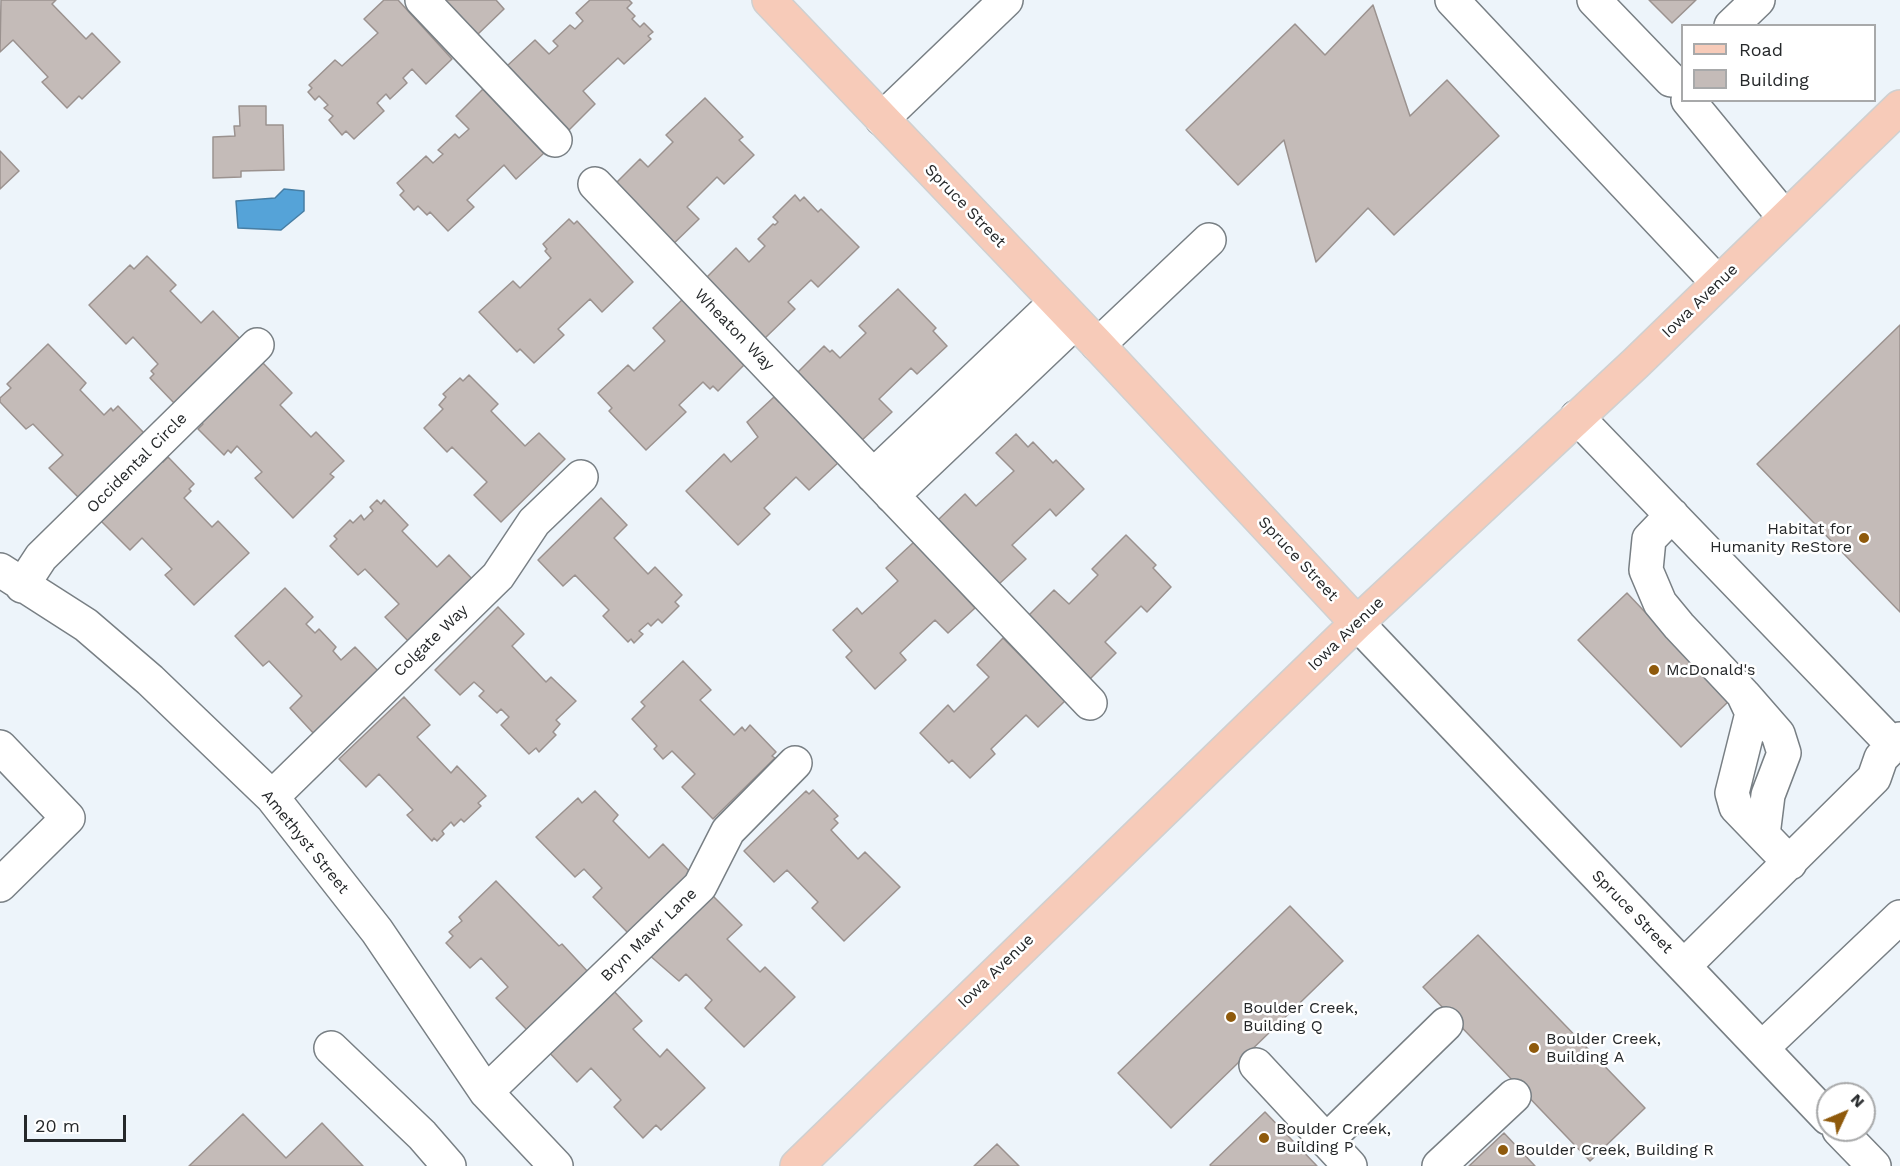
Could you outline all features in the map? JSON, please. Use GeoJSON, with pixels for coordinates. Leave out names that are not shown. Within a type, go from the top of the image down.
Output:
{"type":"FeatureCollection","features":[{"type":"Feature","properties":{"kind":"main road","name":"Spruce Street"},"geometry":{"type":"LineString","coordinates":[[769,0],[1098,345],[1357,623]]}},
{"type":"Feature","properties":{"kind":"main road","name":"Iowa Avenue"},"geometry":{"type":"LineString","coordinates":[[797,1166],[1357,623],[1898,113]]}},
{"type":"Feature","properties":{"kind":"street"},"geometry":{"type":"LineString","coordinates":[[422,0],[555,140]]}},
{"type":"Feature","properties":{"kind":"street"},"geometry":{"type":"LineString","coordinates":[[882,119],[1006,0]]}},
{"type":"Feature","properties":{"kind":"street"},"geometry":{"type":"LineString","coordinates":[[1452,0],[1718,283]]}},
{"type":"Feature","properties":{"kind":"street"},"geometry":{"type":"LineString","coordinates":[[1594,0],[1681,86]]}},
{"type":"Feature","properties":{"kind":"street"},"geometry":{"type":"LineString","coordinates":[[1733,24],[1758,0]]}},
{"type":"Feature","properties":{"kind":"street"},"geometry":{"type":"LineString","coordinates":[[1694,102],[1785,218]]}},
{"type":"Feature","properties":{"kind":"street","name":"Wheaton Way"},"geometry":{"type":"LineString","coordinates":[[595,184],[1090,703]]}},
{"type":"Feature","properties":{"kind":"street"},"geometry":{"type":"LineString","coordinates":[[1098,345],[1209,240]]}},
{"type":"Feature","properties":{"kind":"street"},"geometry":{"type":"LineString","coordinates":[[883,486],[1066,312]]}},
{"type":"Feature","properties":{"kind":"street","name":"Occidental Circle"},"geometry":{"type":"LineString","coordinates":[[11,578],[41,557],[257,345]]}},
{"type":"Feature","properties":{"kind":"street"},"geometry":{"type":"LineString","coordinates":[[1577,417],[1897,742],[1881,758],[1874,778],[1684,966]]}},
{"type":"Feature","properties":{"kind":"street","name":"Colgate Way"},"geometry":{"type":"LineString","coordinates":[[272,797],[498,576],[534,522],[581,477]]}},
{"type":"Feature","properties":{"kind":"street"},"geometry":{"type":"LineString","coordinates":[[1672,515],[1649,539],[1646,570],[1660,603],[1743,694],[1752,712],[1732,793],[1736,807],[1790,863]]}},
{"type":"Feature","properties":{"kind":"street","name":"Amethyst Street"},"geometry":{"type":"LineString","coordinates":[[11,578],[86,625],[150,680],[272,797],[377,931],[486,1092],[556,1166]]}},
{"type":"Feature","properties":{"kind":"street","name":"Spruce Street"},"geometry":{"type":"LineString","coordinates":[[1357,623],[1816,1105]]}},
{"type":"Feature","properties":{"kind":"street"},"geometry":{"type":"LineString","coordinates":[[0,747],[68,818],[0,885]]}},
{"type":"Feature","properties":{"kind":"street","name":"Bryn Mawr Lane"},"geometry":{"type":"LineString","coordinates":[[486,1092],[700,886],[728,831],[795,764]]}},
{"type":"Feature","properties":{"kind":"street"},"geometry":{"type":"LineString","coordinates":[[1762,1048],[1900,917]]}},
{"type":"Feature","properties":{"kind":"street"},"geometry":{"type":"LineString","coordinates":[[1326,1141],[1446,1024]]}},
{"type":"Feature","properties":{"kind":"street"},"geometry":{"type":"LineString","coordinates":[[331,1048],[422,1136],[449,1166]]}},
{"type":"Feature","properties":{"kind":"street"},"geometry":{"type":"LineString","coordinates":[[1256,1065],[1350,1166]]}},
{"type":"Feature","properties":{"kind":"street"},"geometry":{"type":"LineString","coordinates":[[1439,1166],[1514,1096]]}},
{"type":"Feature","properties":{"kind":"street"},"geometry":{"type":"LineString","coordinates":[[1851,1142],[1874,1166]]}},
{"type":"Feature","properties":{"kind":"water"},"geometry":{"type":"Polygon","coordinates":[[[284,189],[304,191],[304,211],[281,230],[238,228],[236,201],[275,198],[284,189]]]}},
{"type":"Feature","properties":{"kind":"building"},"geometry":{"type":"Polygon","coordinates":[[[1,0],[56,0],[52,4],[86,39],[92,33],[120,62],[82,99],[79,96],[67,108],[42,82],[48,77],[13,40],[0,52],[1,0]]]}},
{"type":"Feature","properties":{"kind":"building"},"geometry":{"type":"Polygon","coordinates":[[[384,0],[398,0],[452,59],[426,84],[412,69],[403,78],[407,83],[390,99],[386,94],[377,103],[384,111],[354,139],[346,131],[342,135],[329,120],[333,116],[324,108],[328,105],[319,96],[315,100],[308,92],[312,88],[309,85],[335,60],[342,66],[378,33],[364,19],[384,0]]]}},
{"type":"Feature","properties":{"kind":"building"},"geometry":{"type":"Polygon","coordinates":[[[444,0],[496,0],[504,9],[477,35],[444,0]]]}},
{"type":"Feature","properties":{"kind":"building"},"geometry":{"type":"Polygon","coordinates":[[[590,0],[629,0],[632,3],[627,8],[635,16],[632,19],[640,27],[644,23],[653,32],[648,36],[651,39],[624,64],[618,58],[583,91],[595,104],[568,131],[507,66],[535,40],[549,54],[558,46],[553,41],[570,25],[575,29],[583,21],[576,13],[590,0]]]}},
{"type":"Feature","properties":{"kind":"building"},"geometry":{"type":"Polygon","coordinates":[[[1649,0],[1696,0],[1672,23],[1649,0]]]}},
{"type":"Feature","properties":{"kind":"building"},"geometry":{"type":"Polygon","coordinates":[[[1373,5],[1410,116],[1447,80],[1499,136],[1394,235],[1368,208],[1316,262],[1284,140],[1238,185],[1186,130],[1295,24],[1325,55],[1373,5]]]}},
{"type":"Feature","properties":{"kind":"building"},"geometry":{"type":"Polygon","coordinates":[[[483,89],[544,153],[516,179],[504,165],[467,200],[474,207],[448,231],[430,212],[427,215],[418,206],[414,210],[400,195],[404,191],[397,183],[426,156],[433,163],[443,154],[438,150],[455,134],[459,138],[469,129],[456,116],[483,89]]]}},
{"type":"Feature","properties":{"kind":"building"},"geometry":{"type":"Polygon","coordinates":[[[705,98],[743,137],[739,140],[754,155],[724,184],[717,177],[687,207],[699,219],[667,250],[609,190],[640,159],[648,167],[673,142],[666,135],[705,98]]]}},
{"type":"Feature","properties":{"kind":"building"},"geometry":{"type":"Polygon","coordinates":[[[239,106],[266,106],[266,125],[283,125],[284,170],[241,171],[241,177],[213,178],[213,137],[235,136],[234,126],[240,126],[239,106]]]}},
{"type":"Feature","properties":{"kind":"building"},"geometry":{"type":"Polygon","coordinates":[[[0,151],[19,171],[0,189],[0,151]]]}},
{"type":"Feature","properties":{"kind":"building"},"geometry":{"type":"Polygon","coordinates":[[[795,195],[800,201],[804,197],[818,212],[821,209],[859,247],[818,287],[811,280],[788,302],[795,309],[764,339],[705,279],[736,248],[749,262],[765,246],[758,239],[778,222],[773,217],[795,195]]]}},
{"type":"Feature","properties":{"kind":"building"},"geometry":{"type":"Polygon","coordinates":[[[569,219],[574,224],[577,221],[633,282],[602,312],[590,299],[558,329],[564,335],[534,363],[520,349],[517,352],[479,312],[513,281],[520,288],[551,258],[543,244],[569,219]]]}},
{"type":"Feature","properties":{"kind":"building"},"geometry":{"type":"Polygon","coordinates":[[[147,256],[176,285],[170,291],[201,323],[213,311],[243,342],[175,404],[150,378],[154,374],[151,371],[158,364],[133,337],[126,344],[89,305],[130,265],[134,269],[147,256]]]}},
{"type":"Feature","properties":{"kind":"building"},"geometry":{"type":"Polygon","coordinates":[[[898,289],[936,328],[933,331],[947,346],[917,374],[911,368],[879,399],[892,412],[860,442],[800,380],[803,378],[798,372],[824,346],[840,358],[866,333],[859,326],[898,289]]]}},
{"type":"Feature","properties":{"kind":"building"},"geometry":{"type":"Polygon","coordinates":[[[685,297],[743,358],[740,361],[744,365],[718,391],[713,386],[710,389],[703,382],[679,405],[686,412],[646,450],[609,411],[612,408],[598,393],[628,365],[634,371],[665,341],[653,328],[685,297]]]}},
{"type":"Feature","properties":{"kind":"building","name":"Habitat for Humanity ReStore"},"geometry":{"type":"Polygon","coordinates":[[[1900,325],[1900,612],[1757,464],[1900,325]]]}},
{"type":"Feature","properties":{"kind":"building"},"geometry":{"type":"Polygon","coordinates":[[[48,344],[86,383],[80,390],[104,415],[111,408],[113,411],[118,406],[144,433],[80,499],[49,468],[63,455],[33,424],[26,429],[0,402],[0,398],[11,388],[7,384],[48,344]]]}},
{"type":"Feature","properties":{"kind":"building"},"geometry":{"type":"Polygon","coordinates":[[[262,362],[292,393],[280,405],[311,437],[316,432],[344,461],[330,474],[334,477],[293,518],[255,478],[262,472],[237,446],[231,453],[228,450],[224,455],[198,429],[203,424],[200,421],[262,362]]]}},
{"type":"Feature","properties":{"kind":"building"},"geometry":{"type":"Polygon","coordinates":[[[469,375],[498,404],[491,411],[525,446],[539,433],[565,459],[501,522],[474,495],[487,482],[452,447],[447,452],[424,428],[443,409],[439,405],[446,397],[443,394],[460,378],[463,381],[469,375]]]}},
{"type":"Feature","properties":{"kind":"building"},"geometry":{"type":"Polygon","coordinates":[[[774,397],[779,402],[782,400],[840,461],[809,490],[796,477],[764,508],[770,514],[738,545],[686,491],[724,454],[731,462],[758,437],[747,422],[774,397]]]}},
{"type":"Feature","properties":{"kind":"building"},"geometry":{"type":"Polygon","coordinates":[[[1016,434],[1028,447],[1033,442],[1053,463],[1056,460],[1084,489],[1056,516],[1050,509],[1012,545],[1026,559],[999,584],[938,520],[965,494],[976,506],[1014,471],[996,453],[1016,434]]]}},
{"type":"Feature","properties":{"kind":"building"},"geometry":{"type":"Polygon","coordinates":[[[168,457],[194,484],[184,498],[212,527],[218,521],[249,553],[194,605],[165,575],[172,569],[142,538],[130,550],[99,519],[161,460],[163,462],[168,457]]]}},
{"type":"Feature","properties":{"kind":"building"},"geometry":{"type":"Polygon","coordinates":[[[601,498],[627,525],[614,538],[648,574],[655,567],[682,595],[675,602],[679,606],[662,623],[658,619],[651,626],[648,623],[639,631],[643,634],[634,643],[631,639],[628,642],[603,616],[609,610],[575,575],[563,586],[538,560],[601,498]]]}},
{"type":"Feature","properties":{"kind":"building"},"geometry":{"type":"Polygon","coordinates":[[[377,500],[381,504],[384,500],[408,525],[402,531],[437,567],[449,555],[476,583],[411,644],[385,617],[399,604],[365,569],[358,575],[330,546],[337,539],[334,536],[350,520],[353,523],[361,515],[364,520],[373,511],[370,507],[377,500]]]}},
{"type":"Feature","properties":{"kind":"building"},"geometry":{"type":"Polygon","coordinates":[[[1126,535],[1156,565],[1153,568],[1171,587],[1147,612],[1141,606],[1105,642],[1116,653],[1090,679],[1028,616],[1054,590],[1069,604],[1098,575],[1092,569],[1126,535]]]}},
{"type":"Feature","properties":{"kind":"building"},"geometry":{"type":"Polygon","coordinates":[[[914,542],[975,608],[948,633],[935,620],[900,653],[906,660],[875,689],[846,657],[852,651],[833,630],[857,608],[862,614],[898,581],[886,568],[914,542]]]}},
{"type":"Feature","properties":{"kind":"building"},"geometry":{"type":"Polygon","coordinates":[[[285,588],[313,617],[306,624],[315,633],[319,629],[336,647],[333,651],[341,660],[355,647],[381,674],[316,736],[290,708],[302,696],[269,661],[263,666],[235,636],[285,588]]]}},
{"type":"Feature","properties":{"kind":"building","name":"McDonald's"},"geometry":{"type":"Polygon","coordinates":[[[1627,593],[1729,701],[1681,747],[1578,640],[1627,593]]]}},
{"type":"Feature","properties":{"kind":"building"},"geometry":{"type":"Polygon","coordinates":[[[498,607],[524,634],[512,646],[546,682],[551,677],[576,701],[556,720],[560,724],[553,732],[556,735],[539,752],[536,748],[529,754],[501,725],[509,717],[501,709],[497,713],[479,696],[484,691],[474,682],[460,695],[435,670],[498,607]]]}},
{"type":"Feature","properties":{"kind":"building"},"geometry":{"type":"Polygon","coordinates":[[[1003,638],[1065,701],[1038,727],[1026,715],[991,749],[995,754],[970,778],[952,760],[949,763],[920,733],[948,705],[954,712],[989,677],[977,665],[1003,638]]]}},
{"type":"Feature","properties":{"kind":"building"},"geometry":{"type":"Polygon","coordinates":[[[683,661],[711,690],[700,700],[734,735],[742,727],[745,731],[750,725],[776,752],[772,756],[775,758],[713,819],[682,787],[695,774],[672,751],[663,759],[654,749],[657,746],[632,719],[645,706],[641,702],[683,661]]]}},
{"type":"Feature","properties":{"kind":"building"},"geometry":{"type":"Polygon","coordinates":[[[404,697],[430,725],[417,737],[451,773],[457,766],[486,796],[478,803],[481,806],[464,822],[461,819],[454,826],[451,822],[442,831],[444,834],[437,841],[434,838],[432,841],[407,815],[413,810],[379,774],[366,787],[339,759],[404,697]]]}},
{"type":"Feature","properties":{"kind":"building"},"geometry":{"type":"Polygon","coordinates":[[[813,790],[838,816],[834,819],[838,823],[831,830],[858,859],[865,852],[900,887],[844,941],[812,908],[818,902],[787,870],[774,882],[744,851],[806,791],[809,794],[813,790]]]}},
{"type":"Feature","properties":{"kind":"building"},"geometry":{"type":"Polygon","coordinates":[[[595,791],[618,815],[613,821],[649,858],[663,844],[692,874],[630,935],[593,897],[602,888],[584,869],[575,877],[536,837],[578,798],[582,803],[595,791]]]}},
{"type":"Feature","properties":{"kind":"building"},"geometry":{"type":"Polygon","coordinates":[[[496,881],[559,946],[562,944],[589,973],[528,1031],[496,998],[508,987],[481,958],[470,968],[446,943],[453,936],[449,932],[462,921],[459,917],[496,881]]]}},
{"type":"Feature","properties":{"kind":"building"},"geometry":{"type":"Polygon","coordinates":[[[710,893],[742,925],[727,939],[760,972],[765,967],[795,997],[744,1047],[705,1008],[712,1000],[686,974],[679,981],[648,954],[710,893]]]}},
{"type":"Feature","properties":{"kind":"building","name":"Boulder Creek, Building Q"},"geometry":{"type":"Polygon","coordinates":[[[1290,906],[1343,961],[1171,1128],[1118,1073],[1290,906]]]}},
{"type":"Feature","properties":{"kind":"building","name":"Boulder Creek, Building A"},"geometry":{"type":"Polygon","coordinates":[[[1478,935],[1645,1108],[1590,1161],[1423,987],[1478,935]]]}},
{"type":"Feature","properties":{"kind":"building"},"geometry":{"type":"Polygon","coordinates":[[[610,987],[642,1021],[633,1029],[660,1057],[667,1049],[705,1088],[661,1130],[656,1125],[643,1138],[614,1107],[621,1100],[591,1068],[577,1082],[546,1049],[610,987]]]}},
{"type":"Feature","properties":{"kind":"building","name":"Boulder Creek, Building P"},"geometry":{"type":"Polygon","coordinates":[[[1265,1112],[1317,1166],[1210,1165],[1265,1112]]]}},
{"type":"Feature","properties":{"kind":"building"},"geometry":{"type":"Polygon","coordinates":[[[243,1114],[286,1158],[322,1123],[363,1166],[189,1166],[243,1114]]]}},
{"type":"Feature","properties":{"kind":"building","name":"Boulder Creek, Building R"},"geometry":{"type":"Polygon","coordinates":[[[1504,1133],[1535,1166],[1469,1166],[1504,1133]]]}},
{"type":"Feature","properties":{"kind":"building"},"geometry":{"type":"Polygon","coordinates":[[[997,1144],[1019,1166],[974,1166],[997,1144]]]}},
{"type":"Feature","properties":{"kind":"place","name":"Habitat for Humanity ReStore"},"geometry":{"type":"Point","coordinates":[1864,538]}},
{"type":"Feature","properties":{"kind":"place","name":"McDonald's"},"geometry":{"type":"Point","coordinates":[1654,670]}},
{"type":"Feature","properties":{"kind":"place","name":"Boulder Creek, Building Q"},"geometry":{"type":"Point","coordinates":[1231,1017]}},
{"type":"Feature","properties":{"kind":"place","name":"Boulder Creek, Building A"},"geometry":{"type":"Point","coordinates":[1534,1048]}},
{"type":"Feature","properties":{"kind":"place","name":"Boulder Creek, Building P"},"geometry":{"type":"Point","coordinates":[1264,1138]}},
{"type":"Feature","properties":{"kind":"place","name":"Boulder Creek, Building R"},"geometry":{"type":"Point","coordinates":[1503,1150]}}]}
